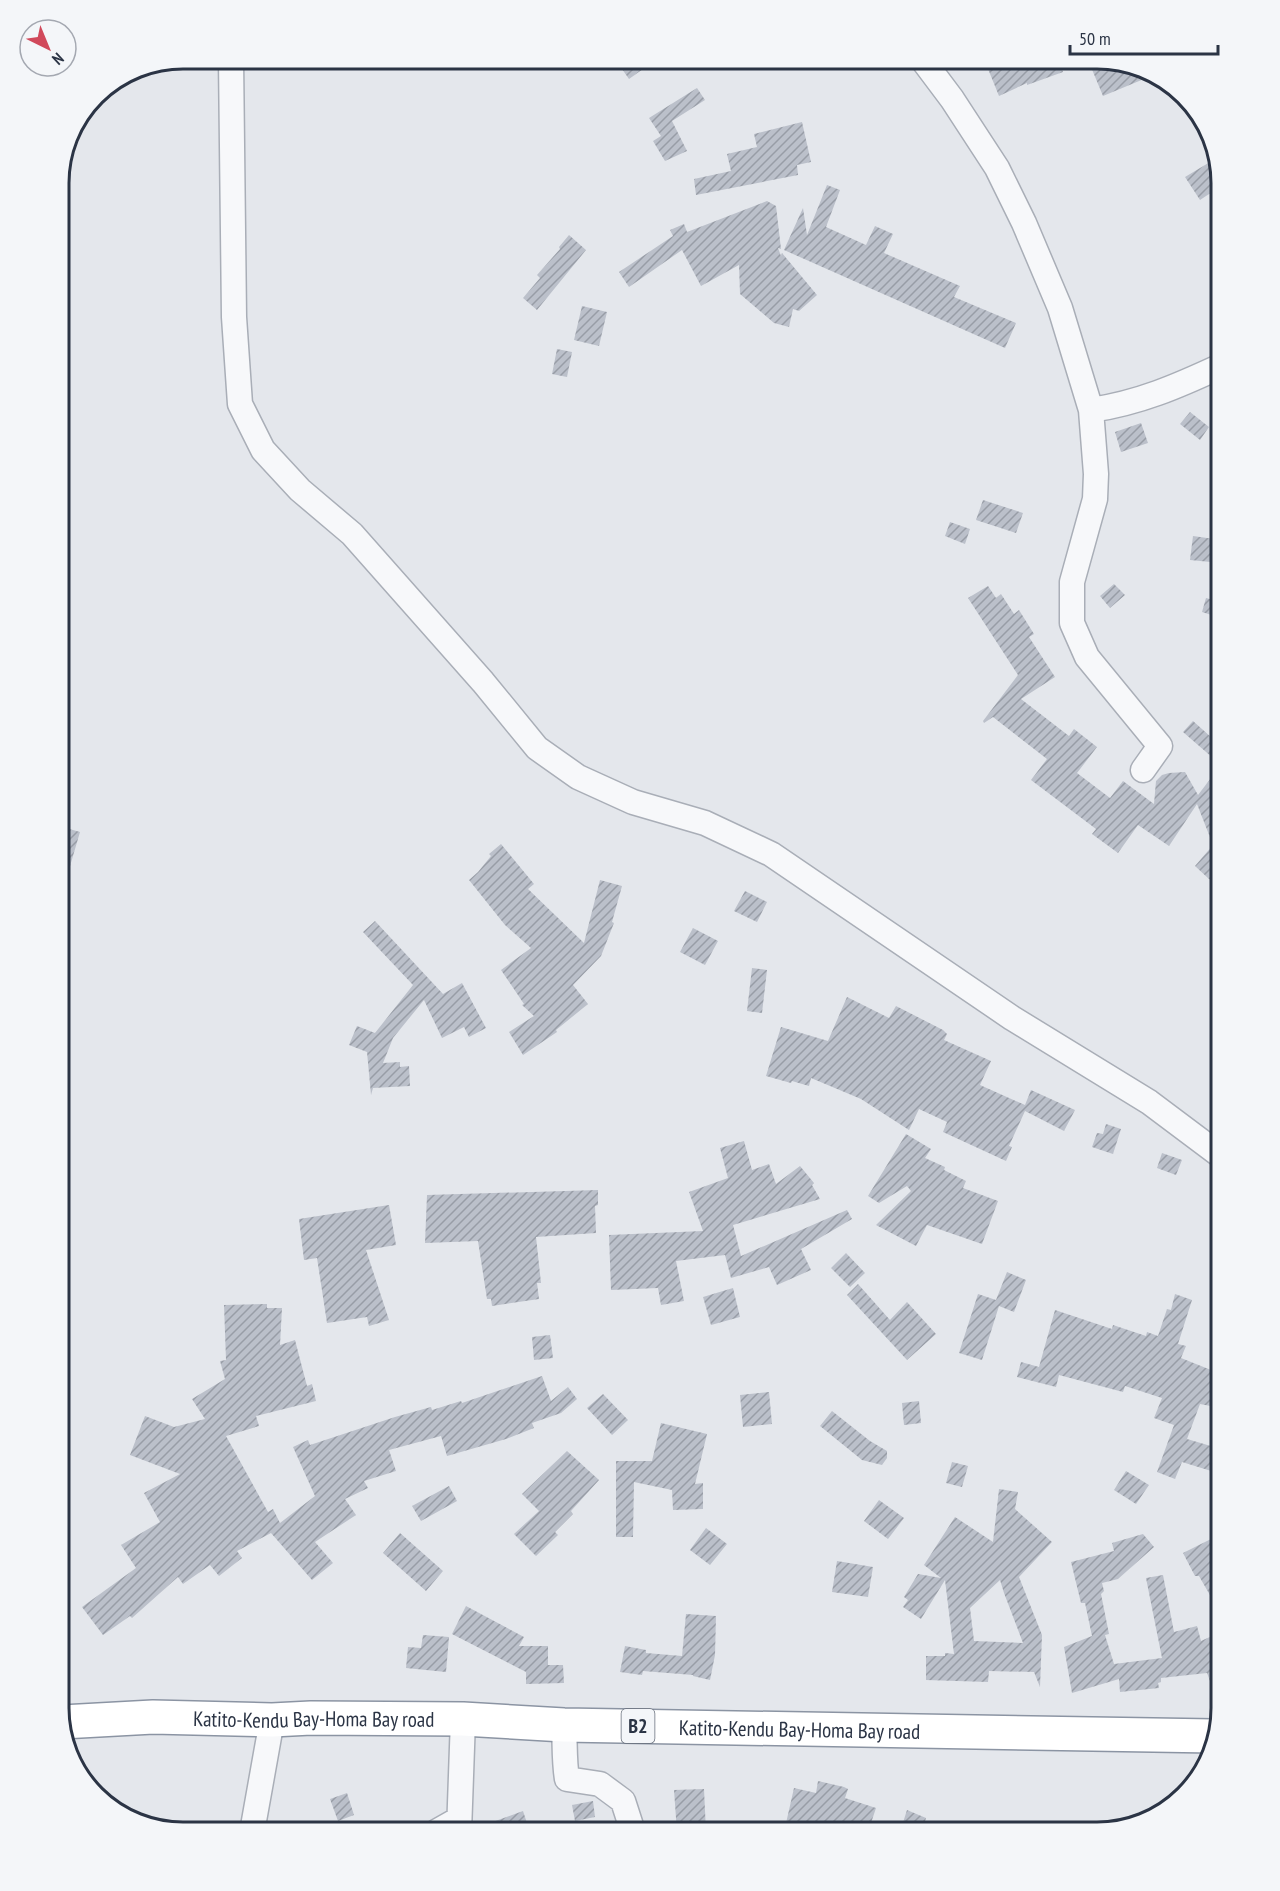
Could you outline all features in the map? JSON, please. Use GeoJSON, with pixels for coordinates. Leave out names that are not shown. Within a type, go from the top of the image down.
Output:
{"type":"FeatureCollection","features":[{"type":"Feature","properties":{"kind":"highway","name":"Katito-Kendu Bay-Homa Bay road"},"geometry":{"type":"LineString","coordinates":[[70,1722],[153,1717],[272,1720],[463,1719],[564,1725],[1207,1736]]}},
{"type":"Feature","properties":{"kind":"street"},"geometry":{"type":"LineString","coordinates":[[231,69],[234,317],[240,404],[263,450],[300,490],[352,534],[483,682],[537,748],[578,777],[633,802],[705,823],[771,854],[1012,1018],[1149,1102],[1211,1148]]}},
{"type":"Feature","properties":{"kind":"street"},"geometry":{"type":"LineString","coordinates":[[930,69],[997,168],[1024,223],[1060,308],[1091,410],[1096,474],[1095,499],[1072,582],[1072,622],[1087,657],[1160,746],[1143,770]]}},
{"type":"Feature","properties":{"kind":"street"},"geometry":{"type":"LineString","coordinates":[[1091,410],[1120,406],[1162,392],[1211,370]]}},
{"type":"Feature","properties":{"kind":"street"},"geometry":{"type":"LineString","coordinates":[[459,1822],[463,1719]]}},
{"type":"Feature","properties":{"kind":"street"},"geometry":{"type":"LineString","coordinates":[[254,1822],[272,1720]]}},
{"type":"Feature","properties":{"kind":"street"},"geometry":{"type":"LineString","coordinates":[[564,1725],[566,1746],[564,1759],[567,1779],[600,1784],[623,1801],[630,1822]]}},
{"type":"Feature","properties":{"kind":"building"},"geometry":{"type":"Polygon","coordinates":[[[622,69],[643,69],[629,79],[622,69]]]}},
{"type":"Feature","properties":{"kind":"building"},"geometry":{"type":"Polygon","coordinates":[[[988,69],[1062,69],[1063,72],[1027,85],[1027,83],[999,96],[988,69]]]}},
{"type":"Feature","properties":{"kind":"building"},"geometry":{"type":"Polygon","coordinates":[[[1092,69],[1119,71],[1144,79],[1103,96],[1092,69]]]}},
{"type":"Feature","properties":{"kind":"building"},"geometry":{"type":"Polygon","coordinates":[[[697,88],[705,100],[672,121],[687,151],[665,161],[653,141],[661,136],[649,118],[697,88]]]}},
{"type":"Feature","properties":{"kind":"building"},"geometry":{"type":"Polygon","coordinates":[[[802,122],[811,162],[797,165],[798,175],[696,195],[694,179],[731,171],[727,154],[757,147],[754,134],[802,122]]]}},
{"type":"Feature","properties":{"kind":"building"},"geometry":{"type":"Polygon","coordinates":[[[1209,163],[1211,193],[1200,200],[1185,177],[1209,163]]]}},
{"type":"Feature","properties":{"kind":"building"},"geometry":{"type":"Polygon","coordinates":[[[827,185],[840,190],[826,227],[866,245],[875,226],[893,234],[884,253],[960,286],[954,297],[1016,323],[1005,348],[784,250],[803,208],[807,235],[827,185]]]}},
{"type":"Feature","properties":{"kind":"building"},"geometry":{"type":"Polygon","coordinates":[[[767,201],[776,206],[781,249],[778,248],[781,256],[782,253],[817,295],[799,311],[793,309],[789,327],[774,323],[740,294],[739,265],[701,286],[682,250],[629,287],[619,272],[673,236],[670,230],[684,224],[687,232],[767,201]]]}},
{"type":"Feature","properties":{"kind":"building"},"geometry":{"type":"Polygon","coordinates":[[[569,235],[586,250],[537,310],[523,298],[540,278],[537,275],[569,235]]]}},
{"type":"Feature","properties":{"kind":"building"},"geometry":{"type":"Polygon","coordinates":[[[582,306],[607,312],[599,346],[574,340],[582,306]]]}},
{"type":"Feature","properties":{"kind":"building"},"geometry":{"type":"Polygon","coordinates":[[[557,349],[572,352],[567,377],[552,374],[557,349]]]}},
{"type":"Feature","properties":{"kind":"building"},"geometry":{"type":"Polygon","coordinates":[[[1190,412],[1209,427],[1200,440],[1180,424],[1190,412]]]}},
{"type":"Feature","properties":{"kind":"building"},"geometry":{"type":"Polygon","coordinates":[[[1141,423],[1148,443],[1121,452],[1115,432],[1141,423]]]}},
{"type":"Feature","properties":{"kind":"building"},"geometry":{"type":"Polygon","coordinates":[[[983,500],[1023,513],[1016,533],[976,520],[983,500]]]}},
{"type":"Feature","properties":{"kind":"building"},"geometry":{"type":"Polygon","coordinates":[[[950,522],[970,529],[965,544],[945,536],[950,522]]]}},
{"type":"Feature","properties":{"kind":"building"},"geometry":{"type":"Polygon","coordinates":[[[1193,536],[1211,539],[1211,562],[1190,560],[1193,536]]]}},
{"type":"Feature","properties":{"kind":"building"},"geometry":{"type":"Polygon","coordinates":[[[1114,584],[1125,595],[1110,608],[1100,596],[1114,584]]]}},
{"type":"Feature","properties":{"kind":"building"},"geometry":{"type":"Polygon","coordinates":[[[988,586],[996,598],[1001,594],[1014,614],[1019,610],[1034,634],[1029,637],[1055,677],[1021,699],[1069,736],[1074,729],[1097,747],[1077,773],[1110,798],[1123,781],[1154,804],[1156,781],[1162,775],[1185,772],[1198,795],[1211,778],[1211,840],[1197,804],[1169,846],[1138,825],[1118,853],[1092,834],[1096,829],[1031,780],[1047,759],[993,717],[984,723],[983,721],[1018,675],[968,598],[988,586]]]}},
{"type":"Feature","properties":{"kind":"building"},"geometry":{"type":"Polygon","coordinates":[[[1206,598],[1211,599],[1211,615],[1202,612],[1206,598]]]}},
{"type":"Feature","properties":{"kind":"building"},"geometry":{"type":"Polygon","coordinates":[[[1193,721],[1211,737],[1211,756],[1183,732],[1193,721]]]}},
{"type":"Feature","properties":{"kind":"building"},"geometry":{"type":"Polygon","coordinates":[[[69,829],[80,832],[69,870],[69,829]]]}},
{"type":"Feature","properties":{"kind":"building"},"geometry":{"type":"Polygon","coordinates":[[[501,844],[534,884],[528,889],[584,943],[600,880],[622,886],[612,922],[614,923],[601,956],[573,985],[588,1004],[556,1030],[557,1032],[523,1055],[509,1032],[534,1016],[522,1005],[524,1004],[501,970],[531,948],[505,925],[469,880],[491,856],[489,854],[501,844]]]}},
{"type":"Feature","properties":{"kind":"building"},"geometry":{"type":"Polygon","coordinates":[[[1211,847],[1211,880],[1195,866],[1211,847]]]}},
{"type":"Feature","properties":{"kind":"building"},"geometry":{"type":"Polygon","coordinates":[[[745,891],[767,902],[757,922],[734,911],[745,891]]]}},
{"type":"Feature","properties":{"kind":"building"},"geometry":{"type":"Polygon","coordinates":[[[375,921],[443,994],[462,983],[486,1028],[469,1037],[464,1027],[442,1038],[424,1000],[393,1038],[383,1063],[400,1062],[400,1067],[409,1066],[410,1086],[373,1088],[371,1095],[367,1052],[349,1045],[357,1026],[375,1033],[413,985],[363,932],[375,921]]]}},
{"type":"Feature","properties":{"kind":"building"},"geometry":{"type":"Polygon","coordinates":[[[693,928],[718,941],[705,965],[680,952],[693,928]]]}},
{"type":"Feature","properties":{"kind":"building"},"geometry":{"type":"Polygon","coordinates":[[[752,968],[767,970],[762,1013],[747,1011],[752,968]]]}},
{"type":"Feature","properties":{"kind":"building"},"geometry":{"type":"Polygon","coordinates":[[[847,997],[889,1018],[896,1006],[943,1030],[947,1034],[944,1040],[991,1061],[980,1085],[1025,1105],[1031,1090],[1075,1110],[1064,1131],[1025,1111],[1009,1146],[1012,1147],[1006,1161],[943,1132],[947,1122],[919,1109],[909,1130],[861,1099],[811,1078],[809,1086],[766,1076],[781,1027],[828,1041],[847,997]]]}},
{"type":"Feature","properties":{"kind":"building"},"geometry":{"type":"Polygon","coordinates":[[[1106,1124],[1121,1129],[1113,1154],[1092,1147],[1097,1133],[1103,1134],[1106,1124]]]}},
{"type":"Feature","properties":{"kind":"building"},"geometry":{"type":"Polygon","coordinates":[[[906,1134],[931,1149],[925,1158],[945,1167],[944,1170],[966,1181],[963,1188],[998,1201],[982,1244],[927,1225],[916,1246],[876,1225],[911,1191],[907,1186],[879,1203],[868,1196],[906,1134]]]}},
{"type":"Feature","properties":{"kind":"building"},"geometry":{"type":"Polygon","coordinates":[[[744,1141],[752,1170],[769,1164],[776,1184],[800,1166],[814,1183],[812,1185],[820,1199],[733,1225],[741,1256],[847,1210],[852,1219],[801,1249],[811,1270],[777,1285],[769,1267],[731,1278],[725,1255],[676,1261],[684,1301],[661,1305],[658,1288],[611,1290],[609,1235],[703,1231],[689,1192],[728,1178],[720,1148],[744,1141]]]}},
{"type":"Feature","properties":{"kind":"building"},"geometry":{"type":"Polygon","coordinates":[[[1162,1153],[1182,1160],[1176,1175],[1157,1168],[1162,1153]]]}},
{"type":"Feature","properties":{"kind":"building"},"geometry":{"type":"Polygon","coordinates":[[[598,1190],[598,1205],[595,1206],[596,1233],[536,1237],[541,1283],[537,1283],[539,1299],[492,1306],[491,1299],[487,1299],[478,1241],[425,1243],[427,1195],[598,1190]]]}},
{"type":"Feature","properties":{"kind":"building"},"geometry":{"type":"Polygon","coordinates":[[[389,1205],[396,1245],[366,1250],[389,1320],[369,1326],[367,1317],[327,1323],[317,1258],[304,1260],[299,1219],[389,1205]]]}},
{"type":"Feature","properties":{"kind":"building"},"geometry":{"type":"Polygon","coordinates":[[[846,1253],[865,1273],[850,1287],[831,1268],[846,1253]]]}},
{"type":"Feature","properties":{"kind":"building"},"geometry":{"type":"Polygon","coordinates":[[[1007,1272],[1026,1280],[1014,1312],[999,1306],[982,1360],[959,1353],[978,1294],[996,1300],[1007,1272]]]}},
{"type":"Feature","properties":{"kind":"building"},"geometry":{"type":"Polygon","coordinates":[[[858,1284],[890,1320],[907,1302],[936,1334],[907,1360],[847,1295],[858,1284]]]}},
{"type":"Feature","properties":{"kind":"building"},"geometry":{"type":"Polygon","coordinates":[[[733,1288],[740,1317],[711,1325],[703,1297],[733,1288]]]}},
{"type":"Feature","properties":{"kind":"building"},"geometry":{"type":"Polygon","coordinates":[[[1175,1294],[1192,1300],[1178,1344],[1186,1346],[1181,1358],[1211,1370],[1211,1406],[1200,1404],[1187,1439],[1211,1446],[1211,1471],[1182,1462],[1175,1479],[1157,1472],[1174,1425],[1154,1418],[1162,1398],[1125,1386],[1123,1392],[1059,1375],[1056,1387],[1017,1377],[1021,1362],[1039,1367],[1055,1310],[1112,1329],[1113,1325],[1146,1336],[1147,1332],[1158,1336],[1167,1309],[1171,1310],[1175,1294]]]}},
{"type":"Feature","properties":{"kind":"building"},"geometry":{"type":"Polygon","coordinates":[[[267,1304],[267,1308],[282,1308],[280,1345],[295,1340],[307,1386],[312,1384],[316,1401],[256,1416],[259,1426],[226,1436],[268,1512],[273,1509],[280,1523],[315,1496],[293,1447],[308,1440],[310,1445],[431,1407],[432,1410],[461,1401],[462,1403],[542,1376],[551,1401],[568,1387],[577,1399],[561,1413],[532,1423],[534,1428],[506,1439],[447,1456],[441,1436],[389,1450],[396,1471],[364,1481],[368,1488],[345,1499],[356,1515],[315,1542],[333,1563],[312,1580],[271,1533],[237,1551],[242,1558],[219,1576],[210,1565],[183,1584],[178,1577],[132,1618],[130,1616],[103,1635],[82,1607],[136,1568],[121,1545],[160,1522],[144,1493],[180,1474],[130,1455],[145,1416],[174,1427],[205,1419],[192,1399],[225,1379],[220,1361],[226,1360],[224,1305],[267,1304]]]}},
{"type":"Feature","properties":{"kind":"building"},"geometry":{"type":"Polygon","coordinates":[[[550,1335],[553,1358],[534,1360],[532,1337],[550,1335]]]}},
{"type":"Feature","properties":{"kind":"building"},"geometry":{"type":"Polygon","coordinates":[[[769,1392],[772,1424],[743,1427],[740,1395],[769,1392]]]}},
{"type":"Feature","properties":{"kind":"building"},"geometry":{"type":"Polygon","coordinates":[[[603,1394],[628,1420],[612,1435],[587,1408],[603,1394]]]}},
{"type":"Feature","properties":{"kind":"building"},"geometry":{"type":"Polygon","coordinates":[[[919,1401],[921,1423],[904,1425],[902,1403],[919,1401]]]}},
{"type":"Feature","properties":{"kind":"building"},"geometry":{"type":"Polygon","coordinates":[[[832,1411],[870,1441],[887,1451],[887,1458],[882,1465],[862,1460],[820,1426],[832,1411]]]}},
{"type":"Feature","properties":{"kind":"building"},"geometry":{"type":"Polygon","coordinates":[[[661,1423],[707,1434],[695,1484],[703,1483],[703,1509],[673,1510],[672,1490],[634,1482],[633,1537],[616,1537],[616,1461],[652,1461],[661,1423]]]}},
{"type":"Feature","properties":{"kind":"building"},"geometry":{"type":"Polygon","coordinates":[[[567,1451],[599,1480],[571,1511],[573,1514],[555,1532],[558,1535],[536,1556],[514,1534],[539,1511],[522,1494],[567,1451]]]}},
{"type":"Feature","properties":{"kind":"building"},"geometry":{"type":"Polygon","coordinates":[[[952,1462],[968,1466],[962,1487],[946,1483],[952,1462]]]}},
{"type":"Feature","properties":{"kind":"building"},"geometry":{"type":"Polygon","coordinates":[[[1126,1471],[1149,1485],[1136,1504],[1114,1490],[1126,1471]]]}},
{"type":"Feature","properties":{"kind":"building"},"geometry":{"type":"Polygon","coordinates":[[[449,1486],[457,1501],[421,1521],[412,1506],[449,1486]]]}},
{"type":"Feature","properties":{"kind":"building"},"geometry":{"type":"Polygon","coordinates":[[[999,1489],[1018,1492],[1015,1509],[1052,1542],[1019,1577],[1042,1635],[1040,1687],[1034,1672],[989,1671],[988,1682],[926,1680],[926,1656],[954,1654],[945,1580],[921,1619],[903,1607],[908,1600],[904,1597],[918,1574],[941,1578],[924,1565],[955,1517],[993,1542],[999,1489]],[[1000,1580],[970,1608],[974,1641],[1023,1643],[1000,1580]]]}},
{"type":"Feature","properties":{"kind":"building"},"geometry":{"type":"Polygon","coordinates":[[[879,1500],[904,1518],[888,1539],[864,1521],[879,1500]]]}},
{"type":"Feature","properties":{"kind":"building"},"geometry":{"type":"Polygon","coordinates":[[[706,1528],[727,1544],[710,1565],[690,1550],[706,1528]]]}},
{"type":"Feature","properties":{"kind":"building"},"geometry":{"type":"Polygon","coordinates":[[[400,1533],[443,1571],[426,1591],[383,1553],[400,1533]]]}},
{"type":"Feature","properties":{"kind":"building"},"geometry":{"type":"Polygon","coordinates":[[[1143,1534],[1154,1547],[1118,1579],[1102,1583],[1104,1591],[1101,1594],[1109,1634],[1105,1635],[1114,1664],[1162,1658],[1146,1578],[1163,1575],[1174,1632],[1197,1626],[1201,1641],[1211,1636],[1211,1681],[1207,1673],[1161,1678],[1161,1682],[1158,1683],[1159,1688],[1120,1692],[1119,1679],[1072,1693],[1064,1647],[1092,1636],[1085,1603],[1081,1603],[1071,1562],[1114,1551],[1112,1543],[1143,1534]]]}},
{"type":"Feature","properties":{"kind":"building"},"geometry":{"type":"Polygon","coordinates":[[[1211,1539],[1211,1597],[1199,1576],[1195,1576],[1183,1553],[1211,1539]]]}},
{"type":"Feature","properties":{"kind":"building"},"geometry":{"type":"Polygon","coordinates":[[[837,1561],[873,1567],[868,1597],[832,1592],[837,1561]]]}},
{"type":"Feature","properties":{"kind":"building"},"geometry":{"type":"Polygon","coordinates":[[[466,1606],[524,1637],[519,1646],[548,1646],[548,1665],[563,1665],[564,1683],[526,1684],[526,1672],[452,1634],[466,1606]]]}},
{"type":"Feature","properties":{"kind":"building"},"geometry":{"type":"Polygon","coordinates":[[[686,1614],[716,1616],[715,1655],[710,1680],[693,1675],[643,1671],[642,1675],[620,1672],[625,1646],[646,1650],[646,1653],[682,1656],[686,1614]]]}},
{"type":"Feature","properties":{"kind":"building"},"geometry":{"type":"Polygon","coordinates":[[[423,1635],[449,1637],[446,1672],[406,1668],[408,1647],[421,1648],[423,1635]]]}},
{"type":"Feature","properties":{"kind":"building"},"geometry":{"type":"Polygon","coordinates":[[[818,1781],[848,1789],[845,1798],[876,1808],[871,1822],[786,1822],[794,1788],[816,1793],[818,1781]]]}},
{"type":"Feature","properties":{"kind":"building"},"geometry":{"type":"Polygon","coordinates":[[[704,1789],[706,1822],[676,1822],[674,1790],[704,1789]]]}},
{"type":"Feature","properties":{"kind":"building"},"geometry":{"type":"Polygon","coordinates":[[[347,1793],[354,1815],[338,1821],[330,1799],[347,1793]]]}},
{"type":"Feature","properties":{"kind":"building"},"geometry":{"type":"Polygon","coordinates":[[[593,1801],[595,1817],[575,1821],[572,1805],[593,1801]]]}},
{"type":"Feature","properties":{"kind":"building"},"geometry":{"type":"Polygon","coordinates":[[[907,1810],[926,1818],[925,1822],[903,1822],[907,1810]]]}},
{"type":"Feature","properties":{"kind":"building"},"geometry":{"type":"Polygon","coordinates":[[[523,1811],[527,1822],[492,1822],[523,1811]]]}}]}
